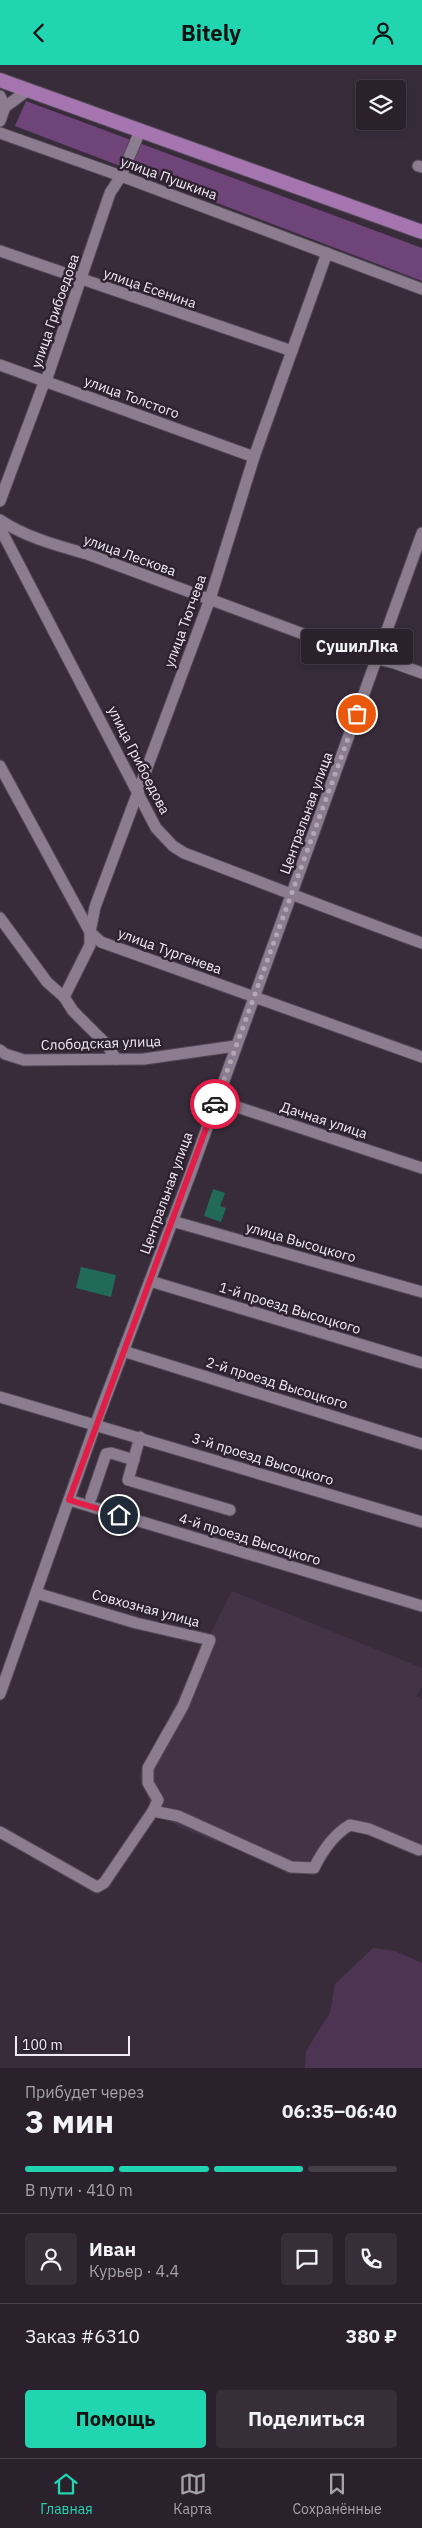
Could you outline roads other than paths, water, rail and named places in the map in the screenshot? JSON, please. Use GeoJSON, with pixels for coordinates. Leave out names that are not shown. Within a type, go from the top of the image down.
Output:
{"type":"FeatureCollection","features":[{"type":"Feature","properties":{"kind":"main road"},"geometry":{"type":"LineString","coordinates":[[0,83],[28,90],[422,233]]}},
{"type":"Feature","properties":{"kind":"street"},"geometry":{"type":"LineString","coordinates":[[0,121],[2,101],[28,90]]}},
{"type":"Feature","properties":{"kind":"street","name":"улица Грибоедова"},"geometry":{"type":"LineString","coordinates":[[0,501],[46,381],[110,193],[121,176],[140,131]]}},
{"type":"Feature","properties":{"kind":"street","name":"улица Пушкина"},"geometry":{"type":"LineString","coordinates":[[0,133],[121,176],[422,289]]}},
{"type":"Feature","properties":{"kind":"street","name":"улица Есенина"},"geometry":{"type":"LineString","coordinates":[[0,251],[81,281],[292,351]]}},
{"type":"Feature","properties":{"kind":"street","name":"улица Тютчева"},"geometry":{"type":"LineString","coordinates":[[64,997],[90,945],[90,932],[95,907],[210,599],[254,457],[327,253]]}},
{"type":"Feature","properties":{"kind":"street","name":"улица Толстого"},"geometry":{"type":"LineString","coordinates":[[0,365],[254,457]]}},
{"type":"Feature","properties":{"kind":"street","name":"улица Лескова"},"geometry":{"type":"LineString","coordinates":[[0,520],[15,530],[53,545],[90,555],[376,659],[422,673]]}},
{"type":"Feature","properties":{"kind":"street","name":"улица Грибоедова"},"geometry":{"type":"LineString","coordinates":[[0,528],[156,828],[173,846],[184,853],[314,904],[422,943]]}},
{"type":"Feature","properties":{"kind":"street","name":"Центральная улица"},"geometry":{"type":"LineString","coordinates":[[0,1694],[96,1423],[292,894],[422,533]]}},
{"type":"Feature","properties":{"kind":"street","name":"улица Тургенева"},"geometry":{"type":"LineString","coordinates":[[0,766],[90,932],[101,943],[422,1057]]}},
{"type":"Feature","properties":{"kind":"street"},"geometry":{"type":"LineString","coordinates":[[0,918],[47,982],[64,997],[73,1011],[107,1045],[116,1059]]}},
{"type":"Feature","properties":{"kind":"street","name":"Слободская улица"},"geometry":{"type":"LineString","coordinates":[[0,1050],[5,1054],[24,1060],[144,1059],[235,1046]]}},
{"type":"Feature","properties":{"kind":"street","name":"Дачная улица"},"geometry":{"type":"LineString","coordinates":[[216,1100],[422,1168]]}},
{"type":"Feature","properties":{"kind":"street","name":"улица Высоцкого"},"geometry":{"type":"LineString","coordinates":[[172,1221],[422,1292]]}},
{"type":"Feature","properties":{"kind":"street","name":"1-й проезд Высоцкого"},"geometry":{"type":"LineString","coordinates":[[150,1281],[422,1363]]}},
{"type":"Feature","properties":{"kind":"street","name":"2-й проезд Высоцкого"},"geometry":{"type":"LineString","coordinates":[[123,1351],[422,1444]]}},
{"type":"Feature","properties":{"kind":"street","name":"3-й проезд Высоцкого"},"geometry":{"type":"LineString","coordinates":[[0,1397],[96,1423],[422,1522]]}},
{"type":"Feature","properties":{"kind":"street"},"geometry":{"type":"LineString","coordinates":[[140,1437],[128,1480],[230,1510]]}},
{"type":"Feature","properties":{"kind":"street"},"geometry":{"type":"LineString","coordinates":[[91,1497],[106,1454],[112,1453],[134,1460]]}},
{"type":"Feature","properties":{"kind":"street","name":"4-й проезд Высоцкого"},"geometry":{"type":"LineString","coordinates":[[69,1500],[422,1606]]}},
{"type":"Feature","properties":{"kind":"street","name":"Совхозная улица"},"geometry":{"type":"LineString","coordinates":[[36,1593],[136,1623],[210,1640],[183,1706],[148,1768],[148,1783],[158,1799],[153,1811]]}},
{"type":"Feature","properties":{"kind":"street"},"geometry":{"type":"LineString","coordinates":[[0,1832],[97,1887],[104,1883],[153,1811],[178,1816],[291,1867],[314,1868],[323,1850],[343,1829],[350,1825],[368,1829],[419,1850]]}},
{"type":"Feature","properties":{"kind":"place","name":"СушилЛка"},"geometry":{"type":"Point","coordinates":[357,714]}}]}
